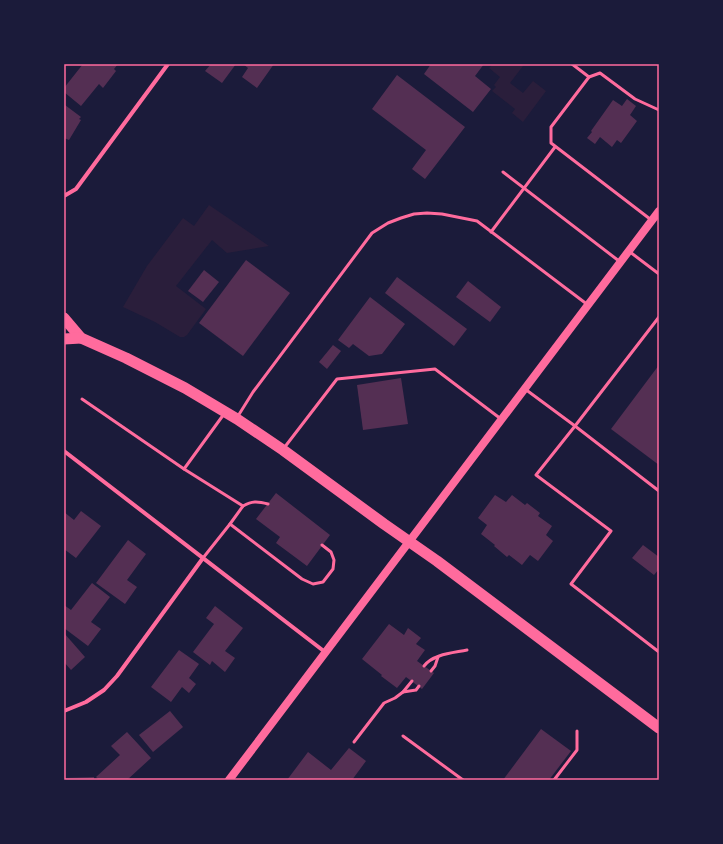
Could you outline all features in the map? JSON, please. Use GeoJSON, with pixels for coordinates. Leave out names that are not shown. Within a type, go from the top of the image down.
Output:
{"type":"FeatureCollection","features":[{"type":"Feature","properties":{"kind":"highway"},"geometry":{"type":"LineString","coordinates":[[64,318],[81,338],[160,375],[237,419],[283,450],[443,566],[659,728]]}},
{"type":"Feature","properties":{"kind":"highway"},"geometry":{"type":"LineString","coordinates":[[64,339],[81,338]]}},
{"type":"Feature","properties":{"kind":"main road"},"geometry":{"type":"LineString","coordinates":[[229,780],[659,211]]}},
{"type":"Feature","properties":{"kind":"street"},"geometry":{"type":"LineString","coordinates":[[64,196],[76,189],[168,64]]}},
{"type":"Feature","properties":{"kind":"street"},"geometry":{"type":"LineString","coordinates":[[64,451],[326,652]]}},
{"type":"Feature","properties":{"kind":"street"},"geometry":{"type":"LineString","coordinates":[[64,711],[86,702],[104,690],[117,676],[203,558]]}},
{"type":"Feature","properties":{"kind":"lane"},"geometry":{"type":"LineString","coordinates":[[572,64],[589,77]]}},
{"type":"Feature","properties":{"kind":"lane"},"geometry":{"type":"LineString","coordinates":[[652,220],[555,147],[551,143],[551,127],[589,77],[600,73],[635,99],[659,110]]}},
{"type":"Feature","properties":{"kind":"lane"},"geometry":{"type":"LineString","coordinates":[[492,232],[555,147]]}},
{"type":"Feature","properties":{"kind":"lane"},"geometry":{"type":"LineString","coordinates":[[503,172],[620,262]]}},
{"type":"Feature","properties":{"kind":"lane"},"geometry":{"type":"LineString","coordinates":[[237,419],[253,392],[372,233],[388,223],[401,218],[427,213],[442,214],[477,221],[588,305]]}},
{"type":"Feature","properties":{"kind":"lane"},"geometry":{"type":"LineString","coordinates":[[629,251],[659,274]]}},
{"type":"Feature","properties":{"kind":"lane"},"geometry":{"type":"LineString","coordinates":[[659,317],[536,475],[611,531],[571,584],[659,652]]}},
{"type":"Feature","properties":{"kind":"lane"},"geometry":{"type":"LineString","coordinates":[[283,450],[337,379],[435,370],[502,420]]}},
{"type":"Feature","properties":{"kind":"lane"},"geometry":{"type":"LineString","coordinates":[[525,389],[659,491]]}},
{"type":"Feature","properties":{"kind":"lane"},"geometry":{"type":"LineString","coordinates":[[82,398],[184,469],[243,506]]}},
{"type":"Feature","properties":{"kind":"lane"},"geometry":{"type":"LineString","coordinates":[[184,469],[225,412]]}},
{"type":"Feature","properties":{"kind":"lane"},"geometry":{"type":"LineString","coordinates":[[203,558],[243,506],[251,502],[268,504]]}},
{"type":"Feature","properties":{"kind":"lane"},"geometry":{"type":"LineString","coordinates":[[230,524],[302,579],[313,584],[323,582],[333,569],[334,560],[331,552],[322,545]]}},
{"type":"Feature","properties":{"kind":"lane"},"geometry":{"type":"LineString","coordinates":[[424,666],[427,661],[438,656],[467,650]]}},
{"type":"Feature","properties":{"kind":"lane"},"geometry":{"type":"LineString","coordinates":[[431,671],[435,666],[438,656]]}},
{"type":"Feature","properties":{"kind":"lane"},"geometry":{"type":"LineString","coordinates":[[354,742],[384,703],[403,692],[412,681]]}},
{"type":"Feature","properties":{"kind":"lane"},"geometry":{"type":"LineString","coordinates":[[403,692],[416,690],[419,686]]}},
{"type":"Feature","properties":{"kind":"lane"},"geometry":{"type":"LineString","coordinates":[[554,780],[577,750],[577,731]]}},
{"type":"Feature","properties":{"kind":"lane"},"geometry":{"type":"LineString","coordinates":[[403,736],[463,780]]}},
{"type":"Feature","properties":{"kind":"shaded area"},"geometry":{"type":"Polygon","coordinates":[[[493,64],[521,64],[523,66],[510,83],[523,93],[533,81],[546,91],[523,122],[512,113],[515,109],[492,91],[496,87],[494,85],[500,77],[489,68],[493,64]]]}},
{"type":"Feature","properties":{"kind":"shaded area"},"geometry":{"type":"Polygon","coordinates":[[[209,205],[269,246],[227,253],[212,240],[176,286],[206,309],[187,335],[180,337],[155,322],[123,307],[147,266],[183,218],[194,226],[209,205]]]}},
{"type":"Feature","properties":{"kind":"building"},"geometry":{"type":"Polygon","coordinates":[[[83,64],[118,64],[114,69],[116,71],[103,88],[99,84],[81,106],[64,92],[64,88],[83,64]]]}},
{"type":"Feature","properties":{"kind":"building"},"geometry":{"type":"Polygon","coordinates":[[[211,64],[236,64],[222,83],[205,71],[211,64]]]}},
{"type":"Feature","properties":{"kind":"building"},"geometry":{"type":"Polygon","coordinates":[[[243,64],[274,64],[257,88],[242,77],[248,68],[243,64]]]}},
{"type":"Feature","properties":{"kind":"building"},"geometry":{"type":"Polygon","coordinates":[[[431,64],[484,64],[475,76],[491,89],[473,112],[424,74],[431,64]]]}},
{"type":"Feature","properties":{"kind":"building"},"geometry":{"type":"Polygon","coordinates":[[[397,75],[465,127],[425,179],[412,169],[426,150],[372,109],[397,75]]]}},
{"type":"Feature","properties":{"kind":"building"},"geometry":{"type":"Polygon","coordinates":[[[627,99],[636,106],[630,115],[637,121],[621,143],[617,140],[612,147],[600,137],[595,144],[587,138],[613,100],[622,106],[627,99]]]}},
{"type":"Feature","properties":{"kind":"building"},"geometry":{"type":"Polygon","coordinates":[[[65,105],[81,117],[79,119],[81,120],[69,140],[64,138],[65,105]]]}},
{"type":"Feature","properties":{"kind":"building"},"geometry":{"type":"Polygon","coordinates":[[[246,260],[290,293],[243,356],[199,323],[246,260]]]}},
{"type":"Feature","properties":{"kind":"building"},"geometry":{"type":"Polygon","coordinates":[[[204,270],[219,282],[203,302],[188,291],[204,270]]]}},
{"type":"Feature","properties":{"kind":"building"},"geometry":{"type":"Polygon","coordinates":[[[397,277],[467,329],[454,346],[385,293],[397,277]]]}},
{"type":"Feature","properties":{"kind":"building"},"geometry":{"type":"Polygon","coordinates":[[[468,281],[501,307],[490,322],[456,297],[468,281]]]}},
{"type":"Feature","properties":{"kind":"building"},"geometry":{"type":"Polygon","coordinates":[[[370,297],[405,324],[382,354],[369,356],[353,344],[349,348],[338,340],[370,297]]]}},
{"type":"Feature","properties":{"kind":"building"},"geometry":{"type":"Polygon","coordinates":[[[333,345],[341,351],[327,369],[319,362],[333,345]]]}},
{"type":"Feature","properties":{"kind":"building"},"geometry":{"type":"Polygon","coordinates":[[[659,365],[659,465],[611,429],[659,365]]]}},
{"type":"Feature","properties":{"kind":"building"},"geometry":{"type":"Polygon","coordinates":[[[401,378],[408,424],[363,430],[357,385],[401,378]]]}},
{"type":"Feature","properties":{"kind":"building"},"geometry":{"type":"Polygon","coordinates":[[[276,493],[330,535],[307,566],[276,543],[280,537],[256,519],[276,493]]]}},
{"type":"Feature","properties":{"kind":"building"},"geometry":{"type":"Polygon","coordinates":[[[495,495],[506,502],[512,495],[525,505],[527,503],[540,513],[538,516],[552,526],[546,535],[553,541],[538,561],[530,555],[522,565],[509,555],[507,557],[481,534],[487,525],[478,518],[495,495]]]}},
{"type":"Feature","properties":{"kind":"building"},"geometry":{"type":"Polygon","coordinates":[[[81,511],[101,526],[76,558],[64,549],[64,512],[74,520],[81,511]]]}},
{"type":"Feature","properties":{"kind":"building"},"geometry":{"type":"Polygon","coordinates":[[[128,540],[146,554],[127,580],[137,587],[125,604],[96,583],[128,540]]]}},
{"type":"Feature","properties":{"kind":"building"},"geometry":{"type":"Polygon","coordinates":[[[643,545],[659,557],[659,569],[654,575],[632,558],[643,545]]]}},
{"type":"Feature","properties":{"kind":"building"},"geometry":{"type":"Polygon","coordinates":[[[92,583],[110,597],[91,622],[101,629],[88,646],[64,628],[64,605],[71,610],[92,583]]]}},
{"type":"Feature","properties":{"kind":"building"},"geometry":{"type":"Polygon","coordinates":[[[215,606],[243,628],[225,651],[235,658],[225,672],[212,661],[210,665],[193,652],[214,624],[206,618],[215,606]]]}},
{"type":"Feature","properties":{"kind":"building"},"geometry":{"type":"Polygon","coordinates":[[[389,624],[404,635],[408,628],[421,638],[416,644],[425,650],[417,661],[434,673],[422,689],[406,677],[397,688],[362,659],[389,624]]]}},
{"type":"Feature","properties":{"kind":"building"},"geometry":{"type":"Polygon","coordinates":[[[64,633],[85,657],[71,670],[64,662],[64,633]]]}},
{"type":"Feature","properties":{"kind":"building"},"geometry":{"type":"Polygon","coordinates":[[[179,650],[199,664],[189,678],[196,684],[189,693],[182,687],[171,702],[151,687],[179,650]]]}},
{"type":"Feature","properties":{"kind":"building"},"geometry":{"type":"Polygon","coordinates":[[[170,711],[183,727],[153,752],[139,735],[170,711]]]}},
{"type":"Feature","properties":{"kind":"building"},"geometry":{"type":"Polygon","coordinates":[[[541,729],[571,751],[549,780],[503,780],[541,729]]]}},
{"type":"Feature","properties":{"kind":"building"},"geometry":{"type":"Polygon","coordinates":[[[127,732],[151,758],[127,780],[99,780],[96,777],[120,755],[111,746],[127,732]]]}},
{"type":"Feature","properties":{"kind":"building"},"geometry":{"type":"Polygon","coordinates":[[[349,748],[366,761],[352,780],[287,780],[308,752],[331,770],[349,748]]]}},
{"type":"Feature","properties":{"kind":"building"},"geometry":{"type":"Polygon","coordinates":[[[94,777],[94,780],[64,780],[64,778],[94,777]]]}}]}
